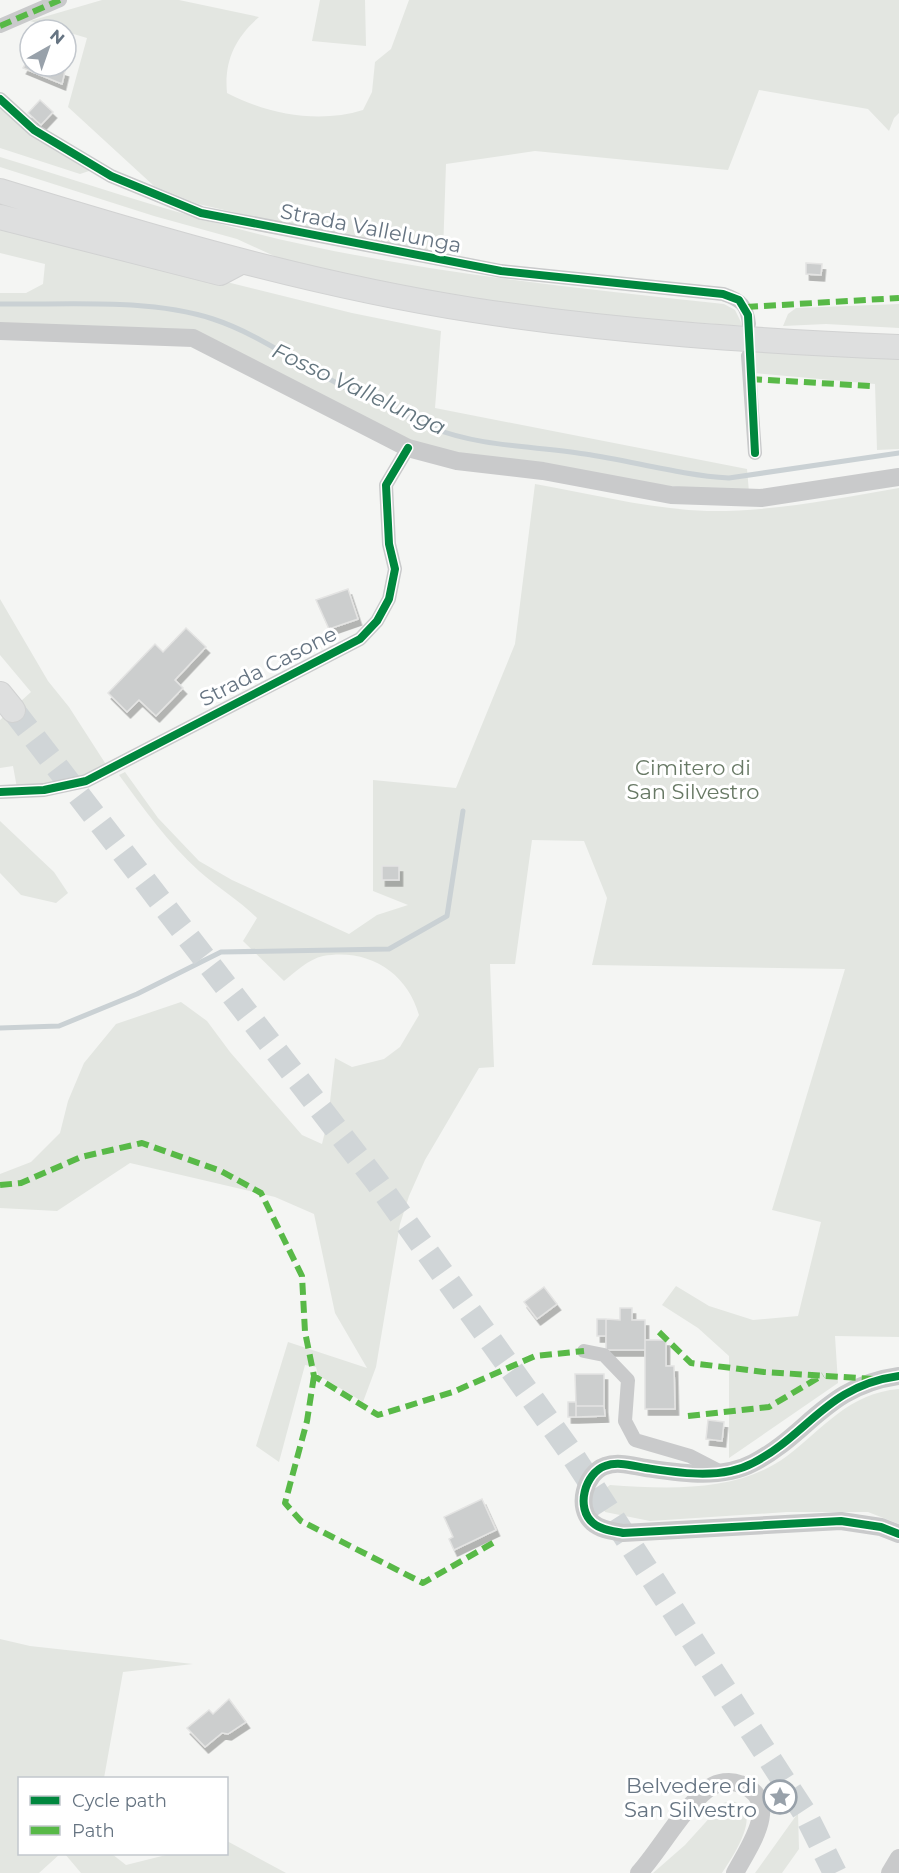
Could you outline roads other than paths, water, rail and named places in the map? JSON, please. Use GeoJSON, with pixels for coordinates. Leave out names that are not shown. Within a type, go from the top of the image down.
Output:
{"type":"FeatureCollection","features":[{"type":"Feature","properties":{"kind":"highway"},"geometry":{"type":"LineString","coordinates":[[0,191],[241,262],[472,310],[685,335],[899,347]]}},
{"type":"Feature","properties":{"kind":"highway"},"geometry":{"type":"LineString","coordinates":[[0,217],[220,273],[241,262]]}},
{"type":"Feature","properties":{"kind":"street"},"geometry":{"type":"LineString","coordinates":[[0,26],[60,0]]}},
{"type":"Feature","properties":{"kind":"street","name":"Strada Vallelunga"},"geometry":{"type":"LineString","coordinates":[[0,99],[34,130],[111,176],[201,213],[501,271],[723,294],[739,300],[746,306],[749,324]]}},
{"type":"Feature","properties":{"kind":"street"},"geometry":{"type":"LineString","coordinates":[[0,331],[193,338],[408,448],[457,461],[543,471],[671,495],[761,498],[899,477]]}},
{"type":"Feature","properties":{"kind":"street"},"geometry":{"type":"LineString","coordinates":[[748,356],[755,453]]}},
{"type":"Feature","properties":{"kind":"street","name":"Strada Casone"},"geometry":{"type":"LineString","coordinates":[[0,792],[44,790],[86,781],[360,639],[377,621],[389,599],[395,568],[389,544],[386,486],[408,448]]}},
{"type":"Feature","properties":{"kind":"street"},"geometry":{"type":"LineString","coordinates":[[584,1351],[604,1355],[628,1380],[625,1421],[635,1440],[690,1456],[719,1471]]}},
{"type":"Feature","properties":{"kind":"street"},"geometry":{"type":"LineString","coordinates":[[899,1376],[878,1379],[840,1396],[767,1454],[744,1466],[689,1475],[617,1463],[592,1473],[584,1493],[585,1509],[592,1522],[609,1530],[633,1533],[841,1521],[881,1527],[899,1534]]}},
{"type":"Feature","properties":{"kind":"street"},"geometry":{"type":"LineString","coordinates":[[639,1873],[690,1808],[708,1789],[725,1782],[747,1787],[754,1794],[762,1811],[760,1827],[735,1873]]}},
{"type":"Feature","properties":{"kind":"street"},"geometry":{"type":"LineString","coordinates":[[890,1873],[899,1858]]}},
{"type":"Feature","properties":{"kind":"waterway","name":"Fosso Vallelunga"},"geometry":{"type":"LineString","coordinates":[[0,304],[135,305],[188,312],[213,319],[254,336],[360,395],[433,428],[470,439],[585,454],[693,474],[729,478],[899,453]]}},
{"type":"Feature","properties":{"kind":"waterway"},"geometry":{"type":"LineString","coordinates":[[0,1028],[59,1026],[137,994],[221,952],[389,949],[447,916],[463,811]]}},
{"type":"Feature","properties":{"kind":"tunnel"},"geometry":{"type":"LineString","coordinates":[[13,710],[377,1182],[569,1450],[806,1815],[835,1873]]}},
{"type":"Feature","properties":{"kind":"place","name":"Belvedere di San Silvestro"},"geometry":{"type":"Point","coordinates":[780,1797]}},
{"type":"Feature","properties":{"kind":"park label","name":"Cimitero di San Silvestro"},"geometry":{"type":"Point","coordinates":[693,779]}}]}
